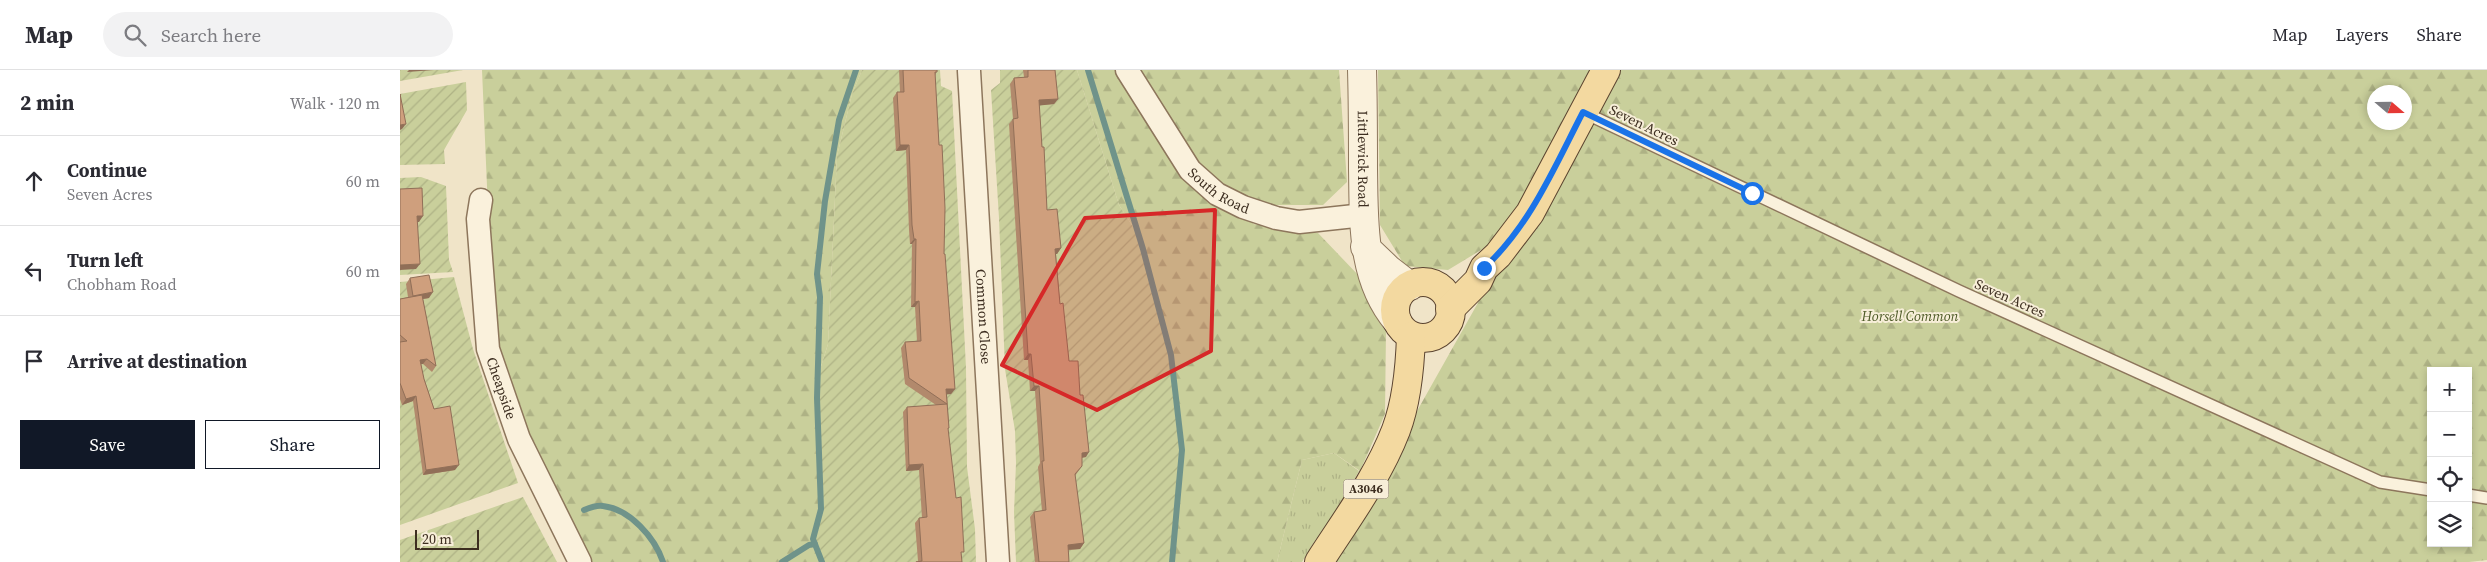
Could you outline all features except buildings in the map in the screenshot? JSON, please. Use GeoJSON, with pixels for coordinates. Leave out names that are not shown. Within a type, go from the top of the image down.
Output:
{"type":"FeatureCollection","features":[{"type":"Feature","properties":{"kind":"main road","name":"A3046"},"geometry":{"type":"LineString","coordinates":[[1421,285],[1449,281],[1484,268],[1498,255],[1530,213],[1606,70]]}},
{"type":"Feature","properties":{"kind":"main road","name":"A3046"},"geometry":{"type":"LineString","coordinates":[[1402,409],[1446,320],[1478,282],[1484,268]]}},
{"type":"Feature","properties":{"kind":"main road"},"geometry":{"type":"LineString","coordinates":[[1421,285],[1446,294],[1446,320],[1427,337],[1404,329],[1396,302],[1402,292],[1421,285]]}},
{"type":"Feature","properties":{"kind":"main road","name":"A3046"},"geometry":{"type":"LineString","coordinates":[[1319,562],[1367,488],[1396,430],[1402,409],[1410,362],[1404,329]]}},
{"type":"Feature","properties":{"kind":"street","name":"South Road"},"geometry":{"type":"LineString","coordinates":[[1128,70],[1190,170],[1217,194],[1243,208],[1276,218],[1299,222],[1364,215]]}},
{"type":"Feature","properties":{"kind":"street","name":"Littlewick Road"},"geometry":{"type":"LineString","coordinates":[[1362,70],[1365,247],[1372,278],[1388,310],[1404,329]]}},
{"type":"Feature","properties":{"kind":"street","name":"Common Close"},"geometry":{"type":"LineString","coordinates":[[969,72],[998,562]]}},
{"type":"Feature","properties":{"kind":"street","name":"Cheapside"},"geometry":{"type":"LineString","coordinates":[[481,200],[478,219],[488,349],[519,439],[580,562]]}},
{"type":"Feature","properties":{"kind":"street"},"geometry":{"type":"LineString","coordinates":[[1365,247],[1388,269],[1421,285]]}},
{"type":"Feature","properties":{"kind":"lane","name":"Seven Acres"},"geometry":{"type":"LineString","coordinates":[[1583,112],[1959,291],[2380,482],[2427,489]]}},
{"type":"Feature","properties":{"kind":"lane"},"geometry":{"type":"LineString","coordinates":[[2472,496],[2487,498]]}},
{"type":"Feature","properties":{"kind":"highlighted area"},"geometry":{"type":"Polygon","coordinates":[[[1215,210],[1211,351],[1097,410],[1002,365],[1085,218],[1215,210]]]}},
{"type":"Feature","properties":{"kind":"green space"},"geometry":{"type":"Polygon","coordinates":[[[400,70],[463,70],[400,81],[400,70]]]}},
{"type":"Feature","properties":{"kind":"green space"},"geometry":{"type":"Polygon","coordinates":[[[482,70],[862,70],[852,94],[837,156],[828,344],[817,379],[821,509],[813,539],[822,562],[590,562],[527,441],[494,349],[482,70]]]}},
{"type":"Feature","properties":{"kind":"green space"},"geometry":{"type":"Polygon","coordinates":[[[862,70],[940,70],[941,86],[952,91],[966,368],[967,467],[975,529],[976,562],[822,562],[813,539],[821,509],[817,379],[828,344],[837,156],[852,94],[862,70]]]}},
{"type":"Feature","properties":{"kind":"green space"},"geometry":{"type":"Polygon","coordinates":[[[1000,70],[1077,70],[1119,205],[1139,236],[1171,359],[1182,450],[1172,562],[1016,562],[1014,512],[1015,431],[1005,369],[999,218],[991,90],[1000,83],[1000,70]]]}},
{"type":"Feature","properties":{"kind":"green space"},"geometry":{"type":"Polygon","coordinates":[[[1077,70],[1339,70],[1347,182],[1323,205],[1261,205],[1253,224],[1318,233],[1361,278],[1386,330],[1385,414],[1360,471],[1334,453],[1302,460],[1277,562],[1172,562],[1182,450],[1171,359],[1139,236],[1119,205],[1077,70]]]}},
{"type":"Feature","properties":{"kind":"green space","name":"Horsell Common"},"geometry":{"type":"Polygon","coordinates":[[[1378,70],[2487,70],[2487,560],[2469,562],[1332,562],[1497,269],[1486,247],[1448,270],[1405,266],[1380,225],[1378,70]]]}},
{"type":"Feature","properties":{"kind":"green space"},"geometry":{"type":"Polygon","coordinates":[[[466,82],[467,110],[444,150],[445,164],[400,165],[400,94],[466,82]]]}},
{"type":"Feature","properties":{"kind":"green space"},"geometry":{"type":"Polygon","coordinates":[[[421,177],[446,186],[449,260],[453,272],[400,275],[400,178],[421,177]]]}},
{"type":"Feature","properties":{"kind":"green space"},"geometry":{"type":"Polygon","coordinates":[[[454,277],[473,349],[518,483],[400,525],[400,282],[454,277]]]}},
{"type":"Feature","properties":{"kind":"green space"},"geometry":{"type":"Polygon","coordinates":[[[1334,453],[1359,471],[1323,536],[1316,539],[1302,562],[1277,562],[1302,460],[1334,453]]]}},
{"type":"Feature","properties":{"kind":"green space"},"geometry":{"type":"Polygon","coordinates":[[[523,497],[557,562],[400,562],[400,540],[523,497]]]}},
{"type":"Feature","properties":{"kind":"waterway"},"geometry":{"type":"LineString","coordinates":[[822,562],[813,539],[821,509],[817,398],[820,297],[817,274],[825,201],[839,120],[856,70]]}},
{"type":"Feature","properties":{"kind":"waterway"},"geometry":{"type":"LineString","coordinates":[[1088,70],[1143,249],[1171,355],[1182,450],[1172,562]]}},
{"type":"Feature","properties":{"kind":"waterway"},"geometry":{"type":"LineString","coordinates":[[584,510],[601,506],[613,508],[623,513],[648,535],[663,562]]}},
{"type":"Feature","properties":{"kind":"waterway"},"geometry":{"type":"LineString","coordinates":[[782,562],[809,545],[815,544]]}},
{"type":"Feature","properties":{"kind":"route"},"geometry":{"type":"LineString","coordinates":[[1484,268],[1498,255],[1530,213],[1583,112],[1752,193]]}}]}
